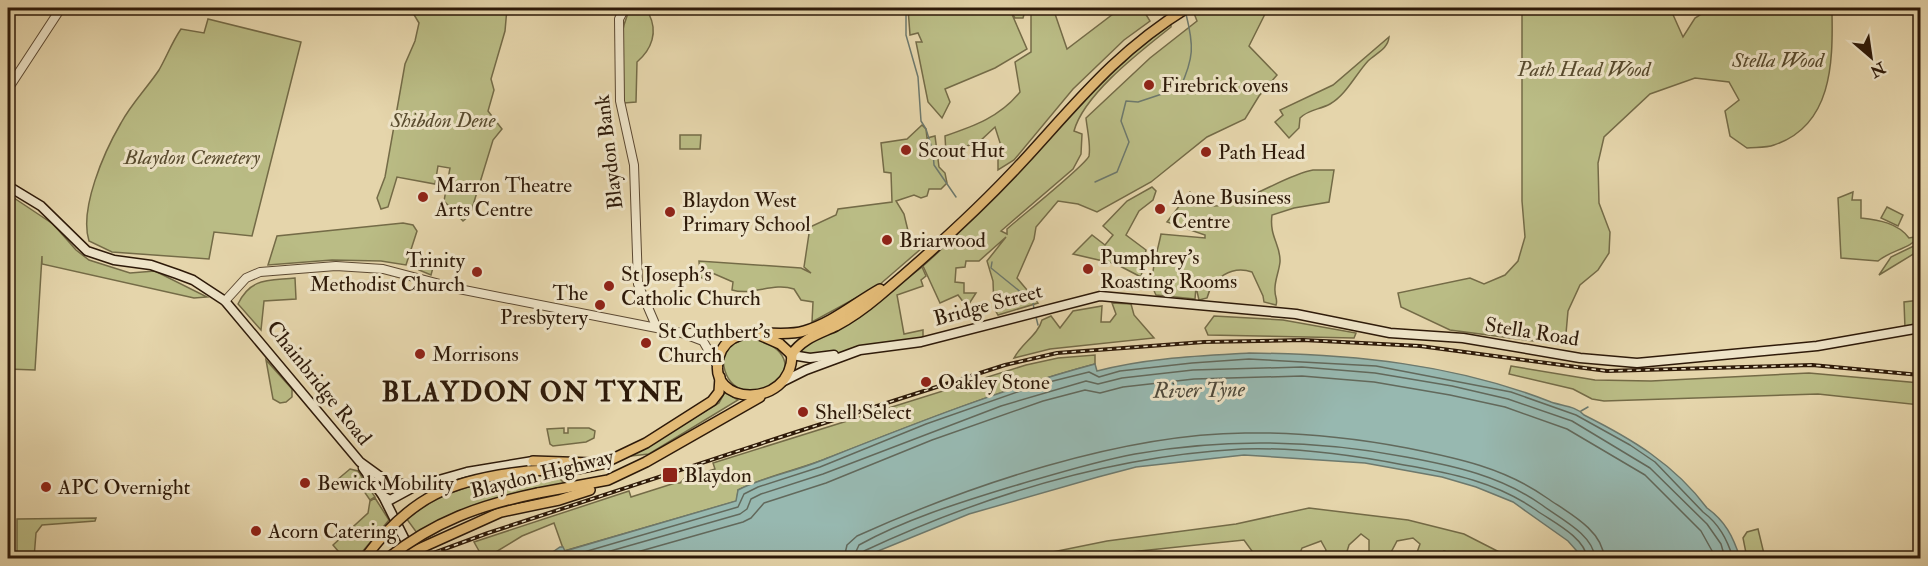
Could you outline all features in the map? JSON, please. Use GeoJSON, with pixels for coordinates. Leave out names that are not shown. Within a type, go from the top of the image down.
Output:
{"type":"FeatureCollection","features":[{"type":"Feature","properties":{"kind":"main road"},"geometry":{"type":"LineString","coordinates":[[898,280],[814,328],[798,333],[742,334],[733,337],[725,345],[720,356],[719,372],[731,390],[742,396],[760,395],[784,381],[789,374],[791,355],[808,338],[855,315],[898,280],[991,194],[1090,85],[1149,33],[1186,8]]}},
{"type":"Feature","properties":{"kind":"main road","name":"Chainbridge Road"},"geometry":{"type":"LineString","coordinates":[[8,186],[41,206],[87,251],[114,260],[151,265],[177,274],[193,280],[225,301],[360,462],[390,483]]}},
{"type":"Feature","properties":{"kind":"main road","name":"Bridge Street"},"geometry":{"type":"LineString","coordinates":[[791,355],[810,358],[847,354],[950,334],[1100,296],[1139,298]]}},
{"type":"Feature","properties":{"kind":"main road","name":"Stella Road"},"geometry":{"type":"LineString","coordinates":[[1139,298],[1296,314],[1390,333],[1463,338],[1581,358],[1636,363],[1840,343],[1920,328]]}},
{"type":"Feature","properties":{"kind":"main road"},"geometry":{"type":"LineString","coordinates":[[757,334],[780,344],[791,355]]}},
{"type":"Feature","properties":{"kind":"main road","name":"Bridge Street"},"geometry":{"type":"LineString","coordinates":[[784,381],[847,354]]}},
{"type":"Feature","properties":{"kind":"main road","name":"Blaydon Highway"},"geometry":{"type":"LineString","coordinates":[[365,558],[394,522],[436,493],[473,479],[528,471],[578,469],[602,464],[646,443],[705,406],[719,392],[719,372]]}},
{"type":"Feature","properties":{"kind":"main road","name":"Blaydon Highway"},"geometry":{"type":"LineString","coordinates":[[388,558],[432,528],[479,507],[608,480],[646,462],[770,390]]}},
{"type":"Feature","properties":{"kind":"main road"},"geometry":{"type":"LineString","coordinates":[[382,496],[390,500],[420,486],[482,468],[533,461],[602,464]]}},
{"type":"Feature","properties":{"kind":"main road"},"geometry":{"type":"LineString","coordinates":[[360,462],[382,496],[413,555],[501,512],[559,500],[591,489],[608,480]]}},
{"type":"Feature","properties":{"kind":"main road"},"geometry":{"type":"LineString","coordinates":[[382,496],[382,487],[390,483],[420,486]]}},
{"type":"Feature","properties":{"kind":"main road"},"geometry":{"type":"LineString","coordinates":[[390,483],[397,489],[394,510],[397,525]]}},
{"type":"Feature","properties":{"kind":"street"},"geometry":{"type":"LineString","coordinates":[[8,89],[61,8]]}},
{"type":"Feature","properties":{"kind":"street","name":"Blaydon Bank"},"geometry":{"type":"LineString","coordinates":[[625,8],[619,18],[620,108],[634,165],[638,284],[656,326]]}},
{"type":"Feature","properties":{"kind":"street"},"geometry":{"type":"LineString","coordinates":[[225,301],[246,278],[260,272],[336,266],[383,269],[459,289],[656,326],[682,333],[703,341],[719,372]]}},
{"type":"Feature","properties":{"kind":"street"},"geometry":{"type":"LineString","coordinates":[[682,333],[742,334]]}},
{"type":"Feature","properties":{"kind":"green space","name":"Shibdon Dene"},"geometry":{"type":"Polygon","coordinates":[[[421,8],[507,8],[505,31],[491,79],[494,90],[488,111],[502,129],[493,140],[470,215],[463,221],[444,201],[450,168],[438,166],[435,184],[397,177],[388,207],[381,209],[377,198],[385,177],[405,64],[415,41],[419,23],[413,13],[421,8]]]}},
{"type":"Feature","properties":{"kind":"green space"},"geometry":{"type":"Polygon","coordinates":[[[631,8],[649,14],[653,34],[650,46],[637,62],[636,102],[624,103],[621,42],[626,18],[631,8]]]}},
{"type":"Feature","properties":{"kind":"green space"},"geometry":{"type":"Polygon","coordinates":[[[908,8],[1026,8],[1023,18],[1015,18],[1011,12],[1027,49],[995,68],[945,89],[950,102],[942,118],[928,102],[916,42],[922,42],[918,33],[910,35],[908,8]]]}},
{"type":"Feature","properties":{"kind":"green space"},"geometry":{"type":"Polygon","coordinates":[[[1031,8],[1053,8],[1067,49],[1121,8],[1142,8],[1150,21],[1124,40],[1073,89],[1014,160],[998,170],[998,154],[1003,152],[995,127],[980,141],[946,154],[945,136],[995,114],[1020,92],[1015,62],[1031,52],[1031,8]]]}},
{"type":"Feature","properties":{"kind":"green space"},"geometry":{"type":"Polygon","coordinates":[[[1192,8],[1268,8],[1249,46],[1277,75],[1259,96],[1245,119],[1207,137],[1151,182],[1097,212],[1078,204],[1058,201],[1036,227],[1034,239],[1017,278],[1038,303],[998,315],[994,308],[993,281],[987,261],[1006,237],[979,261],[966,261],[965,267],[956,268],[955,282],[964,283],[964,293],[976,293],[967,307],[958,295],[940,303],[923,266],[985,206],[1105,79],[1171,24],[1171,27],[1115,74],[1089,103],[1074,131],[1082,134],[1081,154],[1073,169],[1001,231],[1007,234],[1007,229],[1077,170],[1089,156],[1086,118],[1150,58],[1197,21],[1192,8]]]}},
{"type":"Feature","properties":{"kind":"green space","name":"Path Head Wood"},"geometry":{"type":"Polygon","coordinates":[[[1522,8],[1670,8],[1683,37],[1695,18],[1711,8],[1826,8],[1832,13],[1832,52],[1825,91],[1808,123],[1793,136],[1771,146],[1747,148],[1730,136],[1725,111],[1739,100],[1729,82],[1695,78],[1650,94],[1604,137],[1598,163],[1599,203],[1610,232],[1609,253],[1598,270],[1580,285],[1568,311],[1565,345],[1450,330],[1401,307],[1398,293],[1470,278],[1484,284],[1505,275],[1518,261],[1525,237],[1522,201],[1522,8]]]}},
{"type":"Feature","properties":{"kind":"green space","name":"Blaydon Cemetery"},"geometry":{"type":"Polygon","coordinates":[[[208,19],[301,42],[252,236],[214,232],[209,259],[112,252],[89,241],[87,228],[90,197],[101,165],[125,116],[159,70],[181,29],[204,33],[208,19]]]}},
{"type":"Feature","properties":{"kind":"green space"},"geometry":{"type":"Polygon","coordinates":[[[1389,37],[1384,48],[1368,61],[1346,90],[1330,104],[1303,115],[1300,118],[1299,128],[1289,138],[1275,122],[1283,115],[1280,110],[1333,85],[1389,37]]]}},
{"type":"Feature","properties":{"kind":"green space"},"geometry":{"type":"Polygon","coordinates":[[[922,125],[926,129],[927,138],[935,136],[939,167],[945,173],[947,183],[941,189],[929,189],[927,196],[921,198],[914,195],[896,201],[904,214],[910,239],[905,242],[930,241],[878,286],[812,322],[813,302],[801,300],[794,289],[778,287],[748,291],[732,290],[733,282],[710,272],[706,280],[700,277],[699,261],[801,268],[811,273],[804,267],[810,227],[836,215],[838,209],[892,202],[891,173],[884,172],[881,143],[907,139],[922,125]]]}},
{"type":"Feature","properties":{"kind":"green space"},"geometry":{"type":"Polygon","coordinates":[[[680,135],[701,135],[700,149],[680,149],[680,135]]]}},
{"type":"Feature","properties":{"kind":"green space"},"geometry":{"type":"Polygon","coordinates":[[[1313,170],[1334,170],[1329,202],[1294,208],[1272,215],[1272,229],[1280,256],[1275,288],[1276,305],[1264,302],[1252,272],[1245,270],[1230,272],[1218,279],[1207,298],[1199,300],[1196,287],[1195,299],[1156,295],[1153,273],[1161,234],[1205,238],[1205,235],[1167,222],[1190,192],[1204,205],[1229,204],[1313,170]]]}},
{"type":"Feature","properties":{"kind":"green space"},"geometry":{"type":"Polygon","coordinates":[[[1152,187],[1156,191],[1153,200],[1139,211],[1126,235],[1146,250],[1141,277],[1116,264],[1073,254],[1092,235],[1105,245],[1113,235],[1103,226],[1127,201],[1152,187]]]}},
{"type":"Feature","properties":{"kind":"green space"},"geometry":{"type":"Polygon","coordinates":[[[1853,192],[1852,200],[1861,200],[1861,218],[1894,226],[1909,238],[1920,236],[1911,244],[1878,261],[1841,258],[1838,198],[1853,192]]]}},
{"type":"Feature","properties":{"kind":"green space"},"geometry":{"type":"Polygon","coordinates":[[[8,194],[53,224],[76,250],[89,260],[130,273],[155,271],[207,297],[194,298],[42,264],[42,256],[35,370],[8,369],[8,194]]]}},
{"type":"Feature","properties":{"kind":"green space"},"geometry":{"type":"Polygon","coordinates":[[[1887,207],[1903,215],[1898,226],[1881,218],[1887,207]]]}},
{"type":"Feature","properties":{"kind":"green space"},"geometry":{"type":"Polygon","coordinates":[[[403,223],[413,225],[417,231],[406,265],[381,261],[332,260],[268,265],[277,236],[403,223]]]}},
{"type":"Feature","properties":{"kind":"green space"},"geometry":{"type":"Polygon","coordinates":[[[1920,243],[1920,250],[1879,275],[1891,257],[1920,243]]]}},
{"type":"Feature","properties":{"kind":"green space"},"geometry":{"type":"Polygon","coordinates":[[[420,256],[435,260],[431,275],[419,270],[420,256]]]}},
{"type":"Feature","properties":{"kind":"green space"},"geometry":{"type":"Polygon","coordinates":[[[922,267],[926,276],[921,280],[923,286],[897,295],[904,334],[923,330],[923,341],[845,354],[791,355],[796,345],[855,319],[922,267]]]}},
{"type":"Feature","properties":{"kind":"green space"},"geometry":{"type":"Polygon","coordinates":[[[295,278],[296,299],[264,301],[261,330],[238,304],[243,295],[255,285],[269,280],[295,278]]]}},
{"type":"Feature","properties":{"kind":"green space"},"geometry":{"type":"Polygon","coordinates":[[[1920,300],[1920,325],[1905,328],[1904,302],[1920,300]]]}},
{"type":"Feature","properties":{"kind":"green space"},"geometry":{"type":"Polygon","coordinates":[[[1112,303],[1131,304],[1134,315],[1154,338],[1050,349],[1014,358],[1037,330],[1042,320],[1051,316],[1060,328],[1073,311],[1102,306],[1101,322],[1110,322],[1116,314],[1112,303]]]}},
{"type":"Feature","properties":{"kind":"green space"},"geometry":{"type":"Polygon","coordinates":[[[1214,316],[1283,320],[1356,333],[1354,338],[1208,335],[1205,328],[1214,316]]]}},
{"type":"Feature","properties":{"kind":"green space"},"geometry":{"type":"Polygon","coordinates":[[[756,338],[777,349],[785,362],[783,374],[774,383],[761,389],[747,390],[734,385],[725,371],[724,356],[730,346],[742,340],[756,338]]]}},
{"type":"Feature","properties":{"kind":"green space"},"geometry":{"type":"Polygon","coordinates":[[[1095,355],[1095,364],[991,396],[820,461],[748,485],[738,490],[737,501],[564,551],[554,523],[522,536],[486,558],[483,558],[474,542],[629,491],[631,497],[680,483],[684,479],[715,469],[713,463],[1026,365],[1058,358],[1095,355]]]}},
{"type":"Feature","properties":{"kind":"green space"},"geometry":{"type":"Polygon","coordinates":[[[266,360],[292,389],[292,397],[286,402],[280,403],[273,399],[266,360]]]}},
{"type":"Feature","properties":{"kind":"green space"},"geometry":{"type":"Polygon","coordinates":[[[1511,366],[1595,380],[1651,381],[1809,373],[1920,383],[1920,405],[1818,394],[1604,401],[1592,399],[1573,389],[1509,374],[1511,366]]]}},
{"type":"Feature","properties":{"kind":"green space"},"geometry":{"type":"Polygon","coordinates":[[[725,392],[738,400],[649,454],[631,456],[719,403],[725,392]]]}},
{"type":"Feature","properties":{"kind":"green space"},"geometry":{"type":"Polygon","coordinates":[[[564,428],[564,433],[568,433],[568,428],[589,428],[595,431],[594,438],[586,442],[553,446],[550,444],[547,429],[564,428]]]}},
{"type":"Feature","properties":{"kind":"green space"},"geometry":{"type":"Polygon","coordinates":[[[350,469],[358,471],[375,497],[370,500],[355,478],[337,492],[332,490],[331,485],[350,469]]]}},
{"type":"Feature","properties":{"kind":"green space"},"geometry":{"type":"Polygon","coordinates":[[[532,475],[540,481],[559,478],[567,486],[547,488],[490,501],[471,507],[417,533],[406,518],[436,499],[466,487],[532,475]]]}},
{"type":"Feature","properties":{"kind":"green space"},"geometry":{"type":"Polygon","coordinates":[[[375,498],[389,520],[357,558],[344,558],[333,545],[368,513],[370,501],[375,498]]]}},
{"type":"Feature","properties":{"kind":"green space"},"geometry":{"type":"Polygon","coordinates":[[[1309,508],[1408,520],[1464,534],[1511,558],[1458,558],[1457,555],[1444,551],[1432,558],[1415,558],[1420,544],[1413,538],[1397,541],[1388,558],[1369,558],[1369,540],[1361,534],[1349,545],[1345,558],[1324,558],[1326,550],[1321,541],[1302,548],[1298,558],[1257,558],[1244,540],[1130,552],[1104,558],[1023,558],[1107,541],[1236,524],[1309,508]]]}},
{"type":"Feature","properties":{"kind":"green space"},"geometry":{"type":"Polygon","coordinates":[[[96,518],[95,521],[42,525],[36,533],[34,558],[17,558],[17,519],[96,518]]]}},
{"type":"Feature","properties":{"kind":"green space"},"geometry":{"type":"Polygon","coordinates":[[[1758,529],[1765,558],[1747,558],[1743,538],[1747,532],[1758,529]]]}},
{"type":"Feature","properties":{"kind":"water","name":"River Tyne"},"geometry":{"type":"Polygon","coordinates":[[[1249,353],[1365,359],[1440,370],[1478,378],[1573,408],[1635,443],[1681,478],[1724,524],[1740,558],[1583,558],[1568,541],[1513,502],[1476,487],[1442,477],[1365,463],[1244,455],[1136,467],[1098,477],[969,514],[861,558],[544,558],[560,547],[563,547],[565,551],[736,501],[738,490],[748,485],[810,465],[956,408],[1060,374],[1095,364],[1097,371],[1153,360],[1249,353]]]}},
{"type":"Feature","properties":{"kind":"waterway"},"geometry":{"type":"LineString","coordinates":[[906,8],[906,35],[918,77],[921,121],[933,152],[934,165],[956,197]]}},
{"type":"Feature","properties":{"kind":"waterway"},"geometry":{"type":"LineString","coordinates":[[1095,182],[1117,172],[1129,142],[1121,121],[1126,101],[1138,102],[1180,88],[1188,68],[1191,52],[1186,14]]}},
{"type":"Feature","properties":{"kind":"waterway"},"geometry":{"type":"LineString","coordinates":[[992,262],[991,268],[1033,302],[1034,309]]}},
{"type":"Feature","properties":{"kind":"waterway"},"geometry":{"type":"LineString","coordinates":[[1036,317],[1038,325]]}},
{"type":"Feature","properties":{"kind":"waterway"},"geometry":{"type":"LineString","coordinates":[[1581,411],[1588,407]]}},
{"type":"Feature","properties":{"kind":"railway"},"geometry":{"type":"LineString","coordinates":[[420,558],[488,533],[787,435],[1005,365],[1057,353],[1204,342],[1303,340],[1420,346],[1607,371],[1812,365],[1920,375]]}},
{"type":"Feature","properties":{"kind":"place","name":"Firebrick ovens"},"geometry":{"type":"Point","coordinates":[1149,85]}},
{"type":"Feature","properties":{"kind":"place","name":"Scout Hut"},"geometry":{"type":"Point","coordinates":[906,150]}},
{"type":"Feature","properties":{"kind":"place","name":"Path Head"},"geometry":{"type":"Point","coordinates":[1206,152]}},
{"type":"Feature","properties":{"kind":"place","name":"Marron Theatre Arts Centre"},"geometry":{"type":"Point","coordinates":[423,197]}},
{"type":"Feature","properties":{"kind":"place","name":"Aone Business Centre"},"geometry":{"type":"Point","coordinates":[1160,209]}},
{"type":"Feature","properties":{"kind":"place","name":"Blaydon West Primary School"},"geometry":{"type":"Point","coordinates":[670,212]}},
{"type":"Feature","properties":{"kind":"place","name":"Briarwood"},"geometry":{"type":"Point","coordinates":[887,240]}},
{"type":"Feature","properties":{"kind":"place","name":"Pumphrey's Roasting Rooms"},"geometry":{"type":"Point","coordinates":[1088,269]}},
{"type":"Feature","properties":{"kind":"place","name":"Trinity Methodist Church"},"geometry":{"type":"Point","coordinates":[477,272]}},
{"type":"Feature","properties":{"kind":"place","name":"St Joseph's Catholic Church"},"geometry":{"type":"Point","coordinates":[609,286]}},
{"type":"Feature","properties":{"kind":"place","name":"The Presbytery"},"geometry":{"type":"Point","coordinates":[600,305]}},
{"type":"Feature","properties":{"kind":"place","name":"St Cuthbert's Church"},"geometry":{"type":"Point","coordinates":[646,343]}},
{"type":"Feature","properties":{"kind":"place","name":"Morrisons"},"geometry":{"type":"Point","coordinates":[420,354]}},
{"type":"Feature","properties":{"kind":"place","name":"Oakley Stone"},"geometry":{"type":"Point","coordinates":[926,382]}},
{"type":"Feature","properties":{"kind":"place","name":"Shell Select"},"geometry":{"type":"Point","coordinates":[803,412]}},
{"type":"Feature","properties":{"kind":"place","name":"Blaydon"},"geometry":{"type":"Point","coordinates":[670,475]}},
{"type":"Feature","properties":{"kind":"place","name":"Bewick Mobility"},"geometry":{"type":"Point","coordinates":[305,483]}},
{"type":"Feature","properties":{"kind":"place","name":"APC Overnight"},"geometry":{"type":"Point","coordinates":[46,487]}},
{"type":"Feature","properties":{"kind":"place","name":"Acorn Catering"},"geometry":{"type":"Point","coordinates":[256,531]}},
{"type":"Feature","properties":{"kind":"district","name":"BLAYDON ON TYNE"},"geometry":{"type":"Point","coordinates":[533,392]}},
{"type":"Feature","properties":{"kind":"park label","name":"Stella Wood"},"geometry":{"type":"Point","coordinates":[1778,60]}}]}
